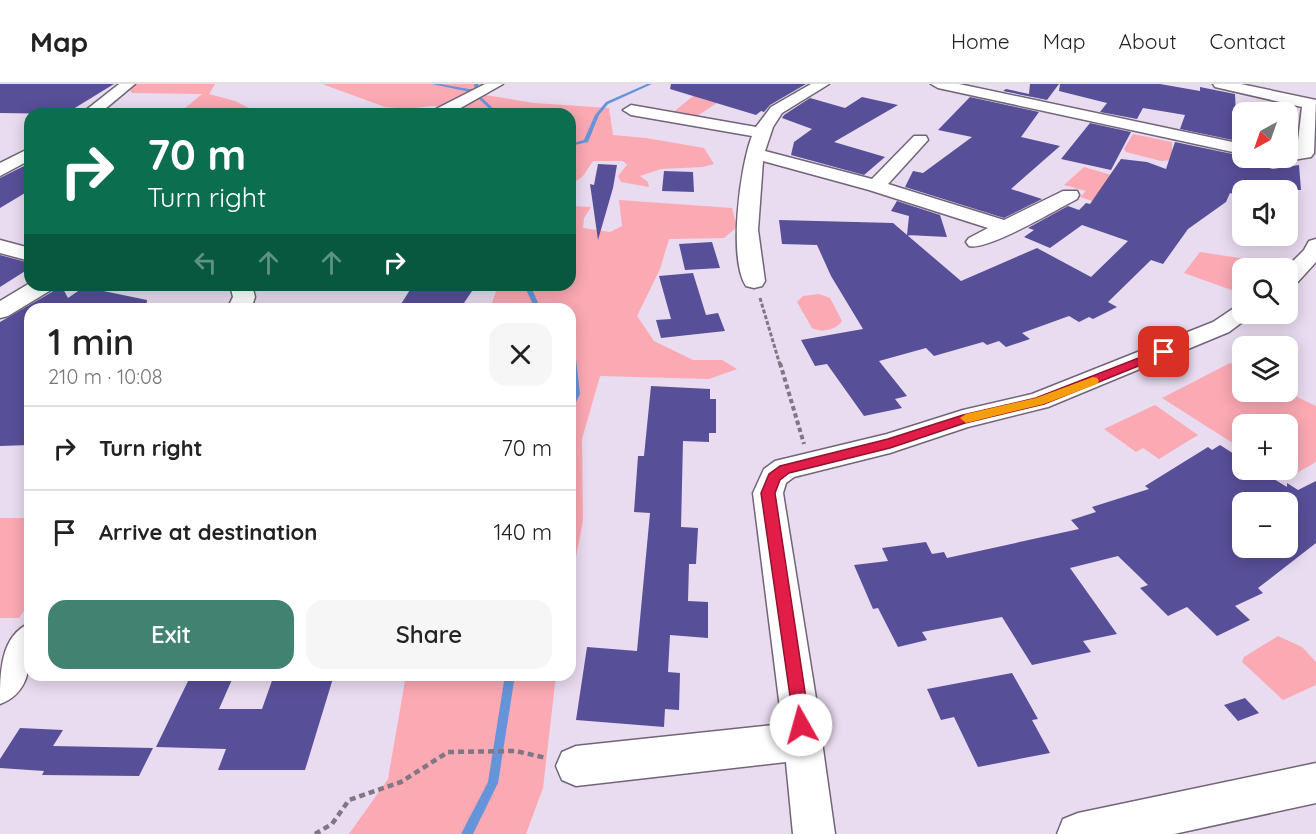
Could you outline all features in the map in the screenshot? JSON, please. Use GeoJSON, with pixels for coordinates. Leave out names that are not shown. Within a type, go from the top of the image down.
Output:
{"type":"FeatureCollection","features":[{"type":"Feature","properties":{"kind":"street"},"geometry":{"type":"LineString","coordinates":[[97,108],[128,84]]}},
{"type":"Feature","properties":{"kind":"street"},"geometry":{"type":"LineString","coordinates":[[754,281],[748,244],[752,167],[761,133],[773,113],[822,84]]}},
{"type":"Feature","properties":{"kind":"street"},"geometry":{"type":"LineString","coordinates":[[938,84],[1232,147]]}},
{"type":"Feature","properties":{"kind":"street"},"geometry":{"type":"LineString","coordinates":[[1220,84],[1315,105]]}},
{"type":"Feature","properties":{"kind":"street"},"geometry":{"type":"LineString","coordinates":[[450,108],[494,86]]}},
{"type":"Feature","properties":{"kind":"street"},"geometry":{"type":"LineString","coordinates":[[1298,147],[1308,110],[1315,105]]}},
{"type":"Feature","properties":{"kind":"street"},"geometry":{"type":"LineString","coordinates":[[631,110],[761,133]]}},
{"type":"Feature","properties":{"kind":"street"},"geometry":{"type":"LineString","coordinates":[[876,186],[920,140]]}},
{"type":"Feature","properties":{"kind":"street"},"geometry":{"type":"LineString","coordinates":[[756,154],[876,186],[1008,228]]}},
{"type":"Feature","properties":{"kind":"street"},"geometry":{"type":"LineString","coordinates":[[1298,156],[1316,171]]}},
{"type":"Feature","properties":{"kind":"street"},"geometry":{"type":"LineString","coordinates":[[0,171],[24,157]]}},
{"type":"Feature","properties":{"kind":"street"},"geometry":{"type":"LineString","coordinates":[[976,243],[1070,195]]}},
{"type":"Feature","properties":{"kind":"street"},"geometry":{"type":"LineString","coordinates":[[1298,269],[1314,252],[1316,245]]}},
{"type":"Feature","properties":{"kind":"street"},"geometry":{"type":"LineString","coordinates":[[0,246],[24,253]]}},
{"type":"Feature","properties":{"kind":"street"},"geometry":{"type":"LineString","coordinates":[[0,311],[33,291]]}},
{"type":"Feature","properties":{"kind":"street"},"geometry":{"type":"LineString","coordinates":[[814,834],[768,493],[774,477],[785,469],[890,443],[963,419],[1039,401],[1221,327],[1232,320]]}},
{"type":"Feature","properties":{"kind":"street"},"geometry":{"type":"LineString","coordinates":[[0,687],[24,649]]}},
{"type":"Feature","properties":{"kind":"street"},"geometry":{"type":"LineString","coordinates":[[576,766],[803,741]]}},
{"type":"Feature","properties":{"kind":"street"},"geometry":{"type":"LineString","coordinates":[[1078,834],[1316,783]]}},
{"type":"Feature","properties":{"kind":"path"},"geometry":{"type":"LineString","coordinates":[[754,281],[810,464]]}},
{"type":"Feature","properties":{"kind":"path"},"geometry":{"type":"LineString","coordinates":[[315,834],[332,824],[349,800],[401,782],[448,752],[516,751]]}},
{"type":"Feature","properties":{"kind":"shaded area"},"geometry":{"type":"Polygon","coordinates":[[[134,84],[215,84],[209,94],[235,101],[249,108],[185,108],[202,94],[132,93],[130,90],[134,84]]]}},
{"type":"Feature","properties":{"kind":"shaded area"},"geometry":{"type":"Polygon","coordinates":[[[322,84],[492,84],[449,106],[385,107],[322,84]]]}},
{"type":"Feature","properties":{"kind":"shaded area"},"geometry":{"type":"Polygon","coordinates":[[[698,92],[723,99],[691,120],[671,114],[698,92]]]}},
{"type":"Feature","properties":{"kind":"shaded area"},"geometry":{"type":"Polygon","coordinates":[[[485,95],[534,103],[609,108],[613,135],[704,148],[714,164],[703,167],[661,169],[640,176],[648,182],[649,187],[621,182],[618,176],[627,165],[623,161],[593,161],[583,176],[576,181],[576,108],[462,108],[485,95]]]}},
{"type":"Feature","properties":{"kind":"shaded area"},"geometry":{"type":"Polygon","coordinates":[[[1133,134],[1172,142],[1172,160],[1161,161],[1126,152],[1124,149],[1133,134]]]}},
{"type":"Feature","properties":{"kind":"shaded area"},"geometry":{"type":"Polygon","coordinates":[[[1084,167],[1173,193],[1139,216],[1080,197],[1086,191],[1064,185],[1084,167]]]}},
{"type":"Feature","properties":{"kind":"shaded area"},"geometry":{"type":"Polygon","coordinates":[[[619,200],[732,208],[737,227],[724,238],[669,239],[660,269],[637,316],[654,341],[693,360],[722,360],[737,369],[709,379],[600,376],[582,439],[583,520],[576,557],[576,303],[492,303],[496,291],[576,291],[576,206],[591,207],[584,218],[583,228],[610,232],[622,226],[619,200]]]}},
{"type":"Feature","properties":{"kind":"shaded area"},"geometry":{"type":"Polygon","coordinates":[[[1200,252],[1239,258],[1232,258],[1232,290],[1184,273],[1200,252]]]}},
{"type":"Feature","properties":{"kind":"shaded area"},"geometry":{"type":"Polygon","coordinates":[[[819,294],[830,298],[842,321],[828,330],[812,328],[797,302],[803,296],[819,294]]]}},
{"type":"Feature","properties":{"kind":"shaded area"},"geometry":{"type":"Polygon","coordinates":[[[1230,363],[1232,364],[1232,402],[1298,402],[1298,397],[1316,406],[1316,462],[1298,472],[1298,414],[1232,414],[1232,443],[1162,398],[1230,363]]]}},
{"type":"Feature","properties":{"kind":"shaded area"},"geometry":{"type":"Polygon","coordinates":[[[1155,405],[1198,435],[1159,459],[1143,448],[1136,452],[1104,429],[1155,405]]]}},
{"type":"Feature","properties":{"kind":"shaded area"},"geometry":{"type":"Polygon","coordinates":[[[0,518],[24,518],[24,611],[19,618],[0,618],[0,518]]]}},
{"type":"Feature","properties":{"kind":"shaded area"},"geometry":{"type":"Polygon","coordinates":[[[1278,636],[1302,647],[1316,662],[1316,685],[1283,700],[1242,662],[1244,657],[1278,636]]]}},
{"type":"Feature","properties":{"kind":"shaded area"},"geometry":{"type":"Polygon","coordinates":[[[405,681],[555,681],[543,788],[526,834],[349,834],[388,779],[405,681]]]}},
{"type":"Feature","properties":{"kind":"building"},"geometry":{"type":"Polygon","coordinates":[[[0,84],[114,84],[75,108],[24,108],[24,113],[0,113],[0,84]]]}},
{"type":"Feature","properties":{"kind":"building"},"geometry":{"type":"Polygon","coordinates":[[[671,84],[806,84],[756,115],[670,89],[671,84]]]}},
{"type":"Feature","properties":{"kind":"building"},"geometry":{"type":"Polygon","coordinates":[[[1030,84],[1059,84],[1047,100],[1003,91],[1006,89],[1029,94],[1030,84]]]}},
{"type":"Feature","properties":{"kind":"building"},"geometry":{"type":"Polygon","coordinates":[[[1060,84],[1160,84],[1200,91],[1200,87],[1235,94],[1235,102],[1232,102],[1232,140],[1180,129],[1185,115],[1143,108],[1137,119],[1100,112],[1107,103],[1059,91],[1060,84]]]}},
{"type":"Feature","properties":{"kind":"building"},"geometry":{"type":"Polygon","coordinates":[[[862,97],[898,105],[834,142],[885,157],[864,175],[791,155],[794,142],[812,129],[782,118],[784,115],[810,98],[845,108],[862,97]]]}},
{"type":"Feature","properties":{"kind":"building"},"geometry":{"type":"Polygon","coordinates":[[[970,97],[1039,112],[1021,137],[1060,146],[1011,189],[1042,199],[1004,218],[905,187],[913,171],[923,173],[972,137],[938,130],[970,97]]]}},
{"type":"Feature","properties":{"kind":"building"},"geometry":{"type":"Polygon","coordinates":[[[1090,123],[1131,132],[1111,170],[1061,159],[1090,123]]]}},
{"type":"Feature","properties":{"kind":"building"},"geometry":{"type":"Polygon","coordinates":[[[1175,142],[1232,154],[1232,168],[1298,168],[1299,165],[1301,190],[1298,190],[1298,180],[1232,180],[1232,194],[1230,193],[1226,202],[1188,229],[1163,264],[1151,260],[1108,302],[1117,307],[1093,319],[1089,317],[1079,322],[1069,316],[1022,333],[1030,339],[1006,347],[999,341],[987,345],[983,342],[934,356],[926,348],[879,361],[907,396],[895,399],[902,408],[864,416],[827,364],[815,366],[801,340],[863,329],[831,276],[817,245],[782,244],[779,220],[893,223],[961,281],[1037,248],[1091,277],[1128,241],[1082,225],[1050,248],[1024,237],[1034,230],[1028,228],[1068,206],[1079,210],[1086,203],[1090,204],[1121,159],[1147,162],[1166,169],[1175,142]]]}},
{"type":"Feature","properties":{"kind":"building"},"geometry":{"type":"Polygon","coordinates":[[[598,164],[617,165],[598,240],[590,184],[594,185],[598,164]]]}},
{"type":"Feature","properties":{"kind":"building"},"geometry":{"type":"Polygon","coordinates":[[[24,166],[24,194],[0,208],[0,178],[24,166]]]}},
{"type":"Feature","properties":{"kind":"building"},"geometry":{"type":"Polygon","coordinates":[[[664,171],[693,172],[694,192],[662,191],[664,171]]]}},
{"type":"Feature","properties":{"kind":"building"},"geometry":{"type":"Polygon","coordinates":[[[897,201],[940,215],[947,237],[907,235],[909,216],[891,211],[897,201]]]}},
{"type":"Feature","properties":{"kind":"building"},"geometry":{"type":"Polygon","coordinates":[[[712,242],[720,268],[685,270],[679,244],[712,242]]]}},
{"type":"Feature","properties":{"kind":"building"},"geometry":{"type":"Polygon","coordinates":[[[0,255],[24,261],[24,272],[0,287],[0,255]]]}},
{"type":"Feature","properties":{"kind":"building"},"geometry":{"type":"Polygon","coordinates":[[[693,273],[706,315],[718,313],[725,331],[661,338],[656,320],[671,319],[659,276],[693,273]]]}},
{"type":"Feature","properties":{"kind":"building"},"geometry":{"type":"Polygon","coordinates":[[[64,291],[68,298],[78,291],[103,291],[147,300],[147,303],[33,303],[52,292],[64,291]]]}},
{"type":"Feature","properties":{"kind":"building"},"geometry":{"type":"Polygon","coordinates":[[[409,291],[472,291],[464,303],[402,303],[409,291]]]}},
{"type":"Feature","properties":{"kind":"building"},"geometry":{"type":"Polygon","coordinates":[[[24,308],[24,445],[0,446],[0,322],[24,308]]]}},
{"type":"Feature","properties":{"kind":"building"},"geometry":{"type":"Polygon","coordinates":[[[651,386],[710,389],[710,399],[716,399],[716,433],[709,433],[709,442],[683,441],[681,527],[698,528],[696,564],[689,564],[688,601],[708,602],[708,638],[670,635],[668,672],[680,673],[679,710],[665,709],[664,727],[576,720],[587,647],[637,651],[650,513],[634,512],[638,456],[644,456],[651,386]]]}},
{"type":"Feature","properties":{"kind":"building"},"geometry":{"type":"Polygon","coordinates":[[[1220,445],[1232,453],[1232,480],[1275,480],[1287,487],[1287,483],[1298,490],[1316,481],[1316,543],[1298,557],[1298,492],[1232,492],[1232,558],[1297,558],[1258,588],[1263,593],[1235,606],[1250,620],[1217,636],[1187,607],[1168,616],[1140,588],[1148,585],[1118,556],[1070,568],[1117,634],[1083,641],[1091,652],[1032,665],[1002,617],[922,632],[927,640],[898,647],[878,608],[873,609],[854,565],[888,561],[882,548],[926,542],[932,554],[944,552],[947,558],[1079,529],[1071,520],[1096,512],[1092,507],[1149,489],[1145,486],[1208,447],[1212,450],[1220,445]]]}},
{"type":"Feature","properties":{"kind":"building"},"geometry":{"type":"Polygon","coordinates":[[[1012,673],[1038,719],[1032,720],[1050,753],[978,767],[954,717],[941,720],[927,689],[1012,673]]]}},
{"type":"Feature","properties":{"kind":"building"},"geometry":{"type":"Polygon","coordinates":[[[188,681],[231,681],[219,709],[262,709],[272,681],[332,681],[305,770],[218,770],[226,749],[156,747],[188,681]]]}},
{"type":"Feature","properties":{"kind":"building"},"geometry":{"type":"Polygon","coordinates":[[[1245,698],[1259,713],[1238,721],[1224,705],[1245,698]]]}},
{"type":"Feature","properties":{"kind":"building"},"geometry":{"type":"Polygon","coordinates":[[[20,728],[63,730],[53,746],[153,748],[139,776],[42,775],[44,771],[0,768],[0,759],[20,728]]]}},
{"type":"Feature","properties":{"kind":"waterway"},"geometry":{"type":"LineString","coordinates":[[434,84],[477,92]]}},
{"type":"Feature","properties":{"kind":"waterway"},"geometry":{"type":"LineString","coordinates":[[476,84],[478,96],[491,108]]}},
{"type":"Feature","properties":{"kind":"waterway"},"geometry":{"type":"LineString","coordinates":[[576,144],[586,141],[597,115],[607,103],[650,84]]}},
{"type":"Feature","properties":{"kind":"waterway"},"geometry":{"type":"LineString","coordinates":[[530,291],[535,303]]}},
{"type":"Feature","properties":{"kind":"waterway"},"geometry":{"type":"LineString","coordinates":[[576,385],[576,396]]}},
{"type":"Feature","properties":{"kind":"waterway"},"geometry":{"type":"LineString","coordinates":[[467,834],[493,783],[509,681]]}},
{"type":"Feature","properties":{"kind":"slow traffic"},"geometry":{"type":"LineString","coordinates":[[966,418],[1039,401],[1093,381]]}},
{"type":"Feature","properties":{"kind":"route"},"geometry":{"type":"LineString","coordinates":[[801,725],[768,493],[774,477],[785,469],[890,443],[963,419],[1039,401],[1164,352]]}}]}
